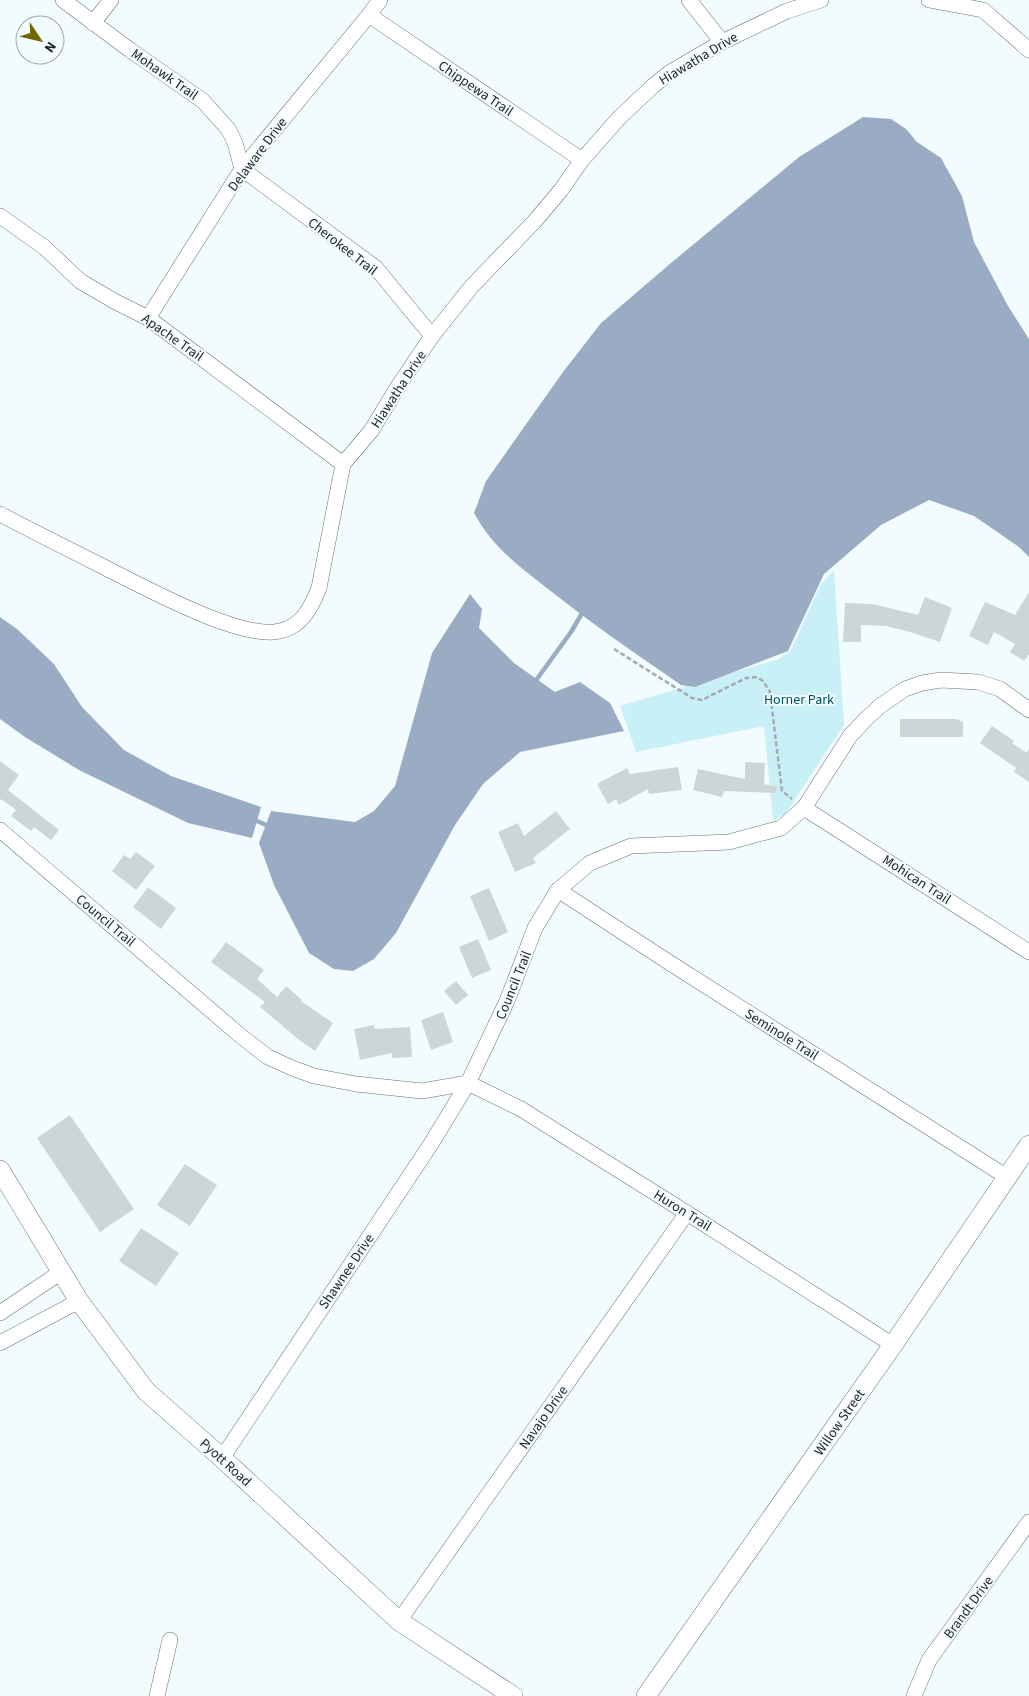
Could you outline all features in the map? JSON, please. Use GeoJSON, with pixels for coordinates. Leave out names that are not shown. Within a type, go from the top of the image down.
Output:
{"type":"FeatureCollection","features":[{"type":"Feature","properties":{"kind":"street","name":"Mohawk Trail"},"geometry":{"type":"LineString","coordinates":[[63,0],[195,95],[211,109],[229,130],[236,143],[242,168]]}},
{"type":"Feature","properties":{"kind":"street"},"geometry":{"type":"LineString","coordinates":[[93,22],[111,0]]}},
{"type":"Feature","properties":{"kind":"street","name":"Delaware Drive"},"geometry":{"type":"LineString","coordinates":[[148,318],[242,168],[380,0]]}},
{"type":"Feature","properties":{"kind":"street"},"geometry":{"type":"LineString","coordinates":[[689,0],[722,42]]}},
{"type":"Feature","properties":{"kind":"street","name":"Hiawatha Drive"},"geometry":{"type":"LineString","coordinates":[[0,514],[188,608],[238,627],[262,632],[279,632],[291,627],[304,618],[312,607],[319,588],[343,464],[371,431],[432,336],[472,286],[562,190],[582,160],[619,118],[653,86],[669,74],[722,42],[787,11],[821,0]]}},
{"type":"Feature","properties":{"kind":"street"},"geometry":{"type":"LineString","coordinates":[[929,0],[979,5],[1029,50]]}},
{"type":"Feature","properties":{"kind":"street","name":"Chippewa Trail"},"geometry":{"type":"LineString","coordinates":[[369,15],[582,160]]}},
{"type":"Feature","properties":{"kind":"street","name":"Cherokee Trail"},"geometry":{"type":"LineString","coordinates":[[242,168],[376,268],[432,336]]}},
{"type":"Feature","properties":{"kind":"street","name":"Apache Trail"},"geometry":{"type":"LineString","coordinates":[[0,216],[44,247],[80,280],[114,301],[148,318],[343,464]]}},
{"type":"Feature","properties":{"kind":"street","name":"Council Trail"},"geometry":{"type":"LineString","coordinates":[[0,830],[242,1037],[268,1056],[314,1076],[356,1084],[422,1091],[468,1083],[507,1001],[535,928],[558,890],[590,863],[631,846],[729,842],[781,828],[804,808],[850,736],[880,706],[905,689],[922,683],[941,680],[978,682],[1000,689],[1029,710]]}},
{"type":"Feature","properties":{"kind":"street","name":"Mohican Trail"},"geometry":{"type":"LineString","coordinates":[[804,808],[1029,952]]}},
{"type":"Feature","properties":{"kind":"street","name":"Seminole Trail"},"geometry":{"type":"LineString","coordinates":[[558,890],[678,969],[1007,1177]]}},
{"type":"Feature","properties":{"kind":"street","name":"Huron Trail"},"geometry":{"type":"LineString","coordinates":[[468,1083],[522,1109],[687,1212],[893,1346]]}},
{"type":"Feature","properties":{"kind":"street","name":"Shawnee Drive"},"geometry":{"type":"LineString","coordinates":[[222,1458],[431,1144],[468,1083]]}},
{"type":"Feature","properties":{"kind":"street","name":"Willow Street"},"geometry":{"type":"LineString","coordinates":[[646,1696],[893,1346],[1029,1145]]}},
{"type":"Feature","properties":{"kind":"street","name":"Pyott Road"},"geometry":{"type":"LineString","coordinates":[[0,1170],[78,1301],[146,1391],[222,1458],[398,1621],[514,1696]]}},
{"type":"Feature","properties":{"kind":"street","name":"Navajo Drive"},"geometry":{"type":"LineString","coordinates":[[398,1621],[687,1212]]}},
{"type":"Feature","properties":{"kind":"street"},"geometry":{"type":"LineString","coordinates":[[0,1313],[61,1272]]}},
{"type":"Feature","properties":{"kind":"street"},"geometry":{"type":"LineString","coordinates":[[0,1343],[78,1301]]}},
{"type":"Feature","properties":{"kind":"street","name":"Brandt Drive"},"geometry":{"type":"LineString","coordinates":[[914,1696],[929,1660],[1029,1522]]}},
{"type":"Feature","properties":{"kind":"street"},"geometry":{"type":"LineString","coordinates":[[158,1696],[170,1640]]}},
{"type":"Feature","properties":{"kind":"path"},"geometry":{"type":"LineString","coordinates":[[614,649],[692,698],[702,700],[746,678],[756,677],[764,681],[770,692],[782,791],[804,808]]}},
{"type":"Feature","properties":{"kind":"green space","name":"Horner Park"},"geometry":{"type":"Polygon","coordinates":[[[834,570],[844,725],[786,813],[773,821],[764,726],[636,752],[620,706],[779,659],[791,650],[821,584],[834,570]]]}},
{"type":"Feature","properties":{"kind":"shaded area"},"geometry":{"type":"Polygon","coordinates":[[[863,117],[891,119],[906,129],[917,142],[941,158],[962,196],[974,242],[1008,306],[1029,339],[1029,557],[1019,547],[974,516],[929,500],[881,525],[824,574],[788,651],[695,687],[681,685],[630,650],[516,564],[489,536],[474,513],[486,481],[563,372],[601,323],[799,157],[863,117]]]}},
{"type":"Feature","properties":{"kind":"shaded area"},"geometry":{"type":"Polygon","coordinates":[[[470,594],[482,609],[479,628],[514,663],[555,692],[580,682],[610,703],[624,731],[520,752],[483,784],[455,825],[396,933],[374,959],[353,971],[334,969],[309,953],[274,885],[259,843],[271,811],[355,822],[374,811],[395,786],[432,653],[470,594]]]}},
{"type":"Feature","properties":{"kind":"shaded area"},"geometry":{"type":"Polygon","coordinates":[[[0,617],[17,629],[54,664],[82,707],[124,750],[171,776],[261,807],[252,838],[188,823],[79,770],[25,737],[0,719],[0,617]]]}},
{"type":"Feature","properties":{"kind":"building"},"geometry":{"type":"Polygon","coordinates":[[[1029,592],[1029,654],[1024,661],[1010,652],[1015,644],[994,632],[988,645],[969,636],[985,602],[1015,615],[1029,592]]]}},
{"type":"Feature","properties":{"kind":"building"},"geometry":{"type":"Polygon","coordinates":[[[925,597],[952,608],[940,642],[886,626],[861,625],[861,642],[843,642],[845,603],[873,604],[918,615],[925,597]]]}},
{"type":"Feature","properties":{"kind":"building"},"geometry":{"type":"Polygon","coordinates":[[[900,719],[956,719],[963,722],[963,737],[900,737],[900,719]]]}},
{"type":"Feature","properties":{"kind":"building"},"geometry":{"type":"Polygon","coordinates":[[[992,726],[1014,741],[1012,743],[1027,753],[1029,749],[1029,782],[1014,772],[1016,768],[980,743],[992,726]]]}},
{"type":"Feature","properties":{"kind":"building"},"geometry":{"type":"Polygon","coordinates":[[[0,761],[19,775],[8,790],[59,830],[51,840],[34,827],[31,831],[11,816],[16,810],[1,799],[0,801],[0,761]]]}},
{"type":"Feature","properties":{"kind":"building"},"geometry":{"type":"Polygon","coordinates":[[[745,762],[765,763],[764,784],[777,787],[776,793],[724,791],[722,797],[693,790],[698,769],[745,779],[745,762]]]}},
{"type":"Feature","properties":{"kind":"building"},"geometry":{"type":"Polygon","coordinates":[[[678,767],[682,790],[649,794],[648,789],[619,805],[616,799],[608,804],[597,784],[627,768],[630,774],[678,767]]]}},
{"type":"Feature","properties":{"kind":"building"},"geometry":{"type":"Polygon","coordinates":[[[556,811],[570,829],[533,858],[536,863],[515,872],[498,832],[518,823],[524,836],[556,811]]]}},
{"type":"Feature","properties":{"kind":"building"},"geometry":{"type":"Polygon","coordinates":[[[136,852],[155,866],[136,890],[112,871],[124,855],[130,859],[136,852]]]}},
{"type":"Feature","properties":{"kind":"building"},"geometry":{"type":"Polygon","coordinates":[[[148,887],[176,908],[161,929],[133,907],[148,887]]]}},
{"type":"Feature","properties":{"kind":"building"},"geometry":{"type":"Polygon","coordinates":[[[489,888],[508,932],[489,941],[470,896],[489,888]]]}},
{"type":"Feature","properties":{"kind":"building"},"geometry":{"type":"Polygon","coordinates":[[[478,939],[491,970],[472,978],[459,947],[478,939]]]}},
{"type":"Feature","properties":{"kind":"building"},"geometry":{"type":"Polygon","coordinates":[[[226,942],[264,970],[257,979],[277,997],[286,986],[301,1001],[333,1023],[315,1051],[260,1007],[265,1002],[211,962],[226,942]]]}},
{"type":"Feature","properties":{"kind":"building"},"geometry":{"type":"Polygon","coordinates":[[[456,981],[468,995],[456,1005],[444,991],[456,981]]]}},
{"type":"Feature","properties":{"kind":"building"},"geometry":{"type":"Polygon","coordinates":[[[443,1012],[453,1042],[431,1050],[421,1020],[443,1012]]]}},
{"type":"Feature","properties":{"kind":"building"},"geometry":{"type":"Polygon","coordinates":[[[374,1025],[375,1029],[410,1027],[412,1057],[392,1058],[392,1053],[360,1060],[354,1029],[374,1025]]]}},
{"type":"Feature","properties":{"kind":"building"},"geometry":{"type":"Polygon","coordinates":[[[70,1115],[134,1209],[100,1232],[37,1138],[70,1115]]]}},
{"type":"Feature","properties":{"kind":"building"},"geometry":{"type":"Polygon","coordinates":[[[185,1164],[217,1185],[190,1226],[157,1205],[185,1164]]]}},
{"type":"Feature","properties":{"kind":"building"},"geometry":{"type":"Polygon","coordinates":[[[141,1228],[179,1253],[156,1286],[119,1261],[141,1228]]]}},
{"type":"Feature","properties":{"kind":"waterway"},"geometry":{"type":"LineString","coordinates":[[537,679],[581,615]]}},
{"type":"Feature","properties":{"kind":"waterway"},"geometry":{"type":"LineString","coordinates":[[257,821],[266,825]]}}]}
